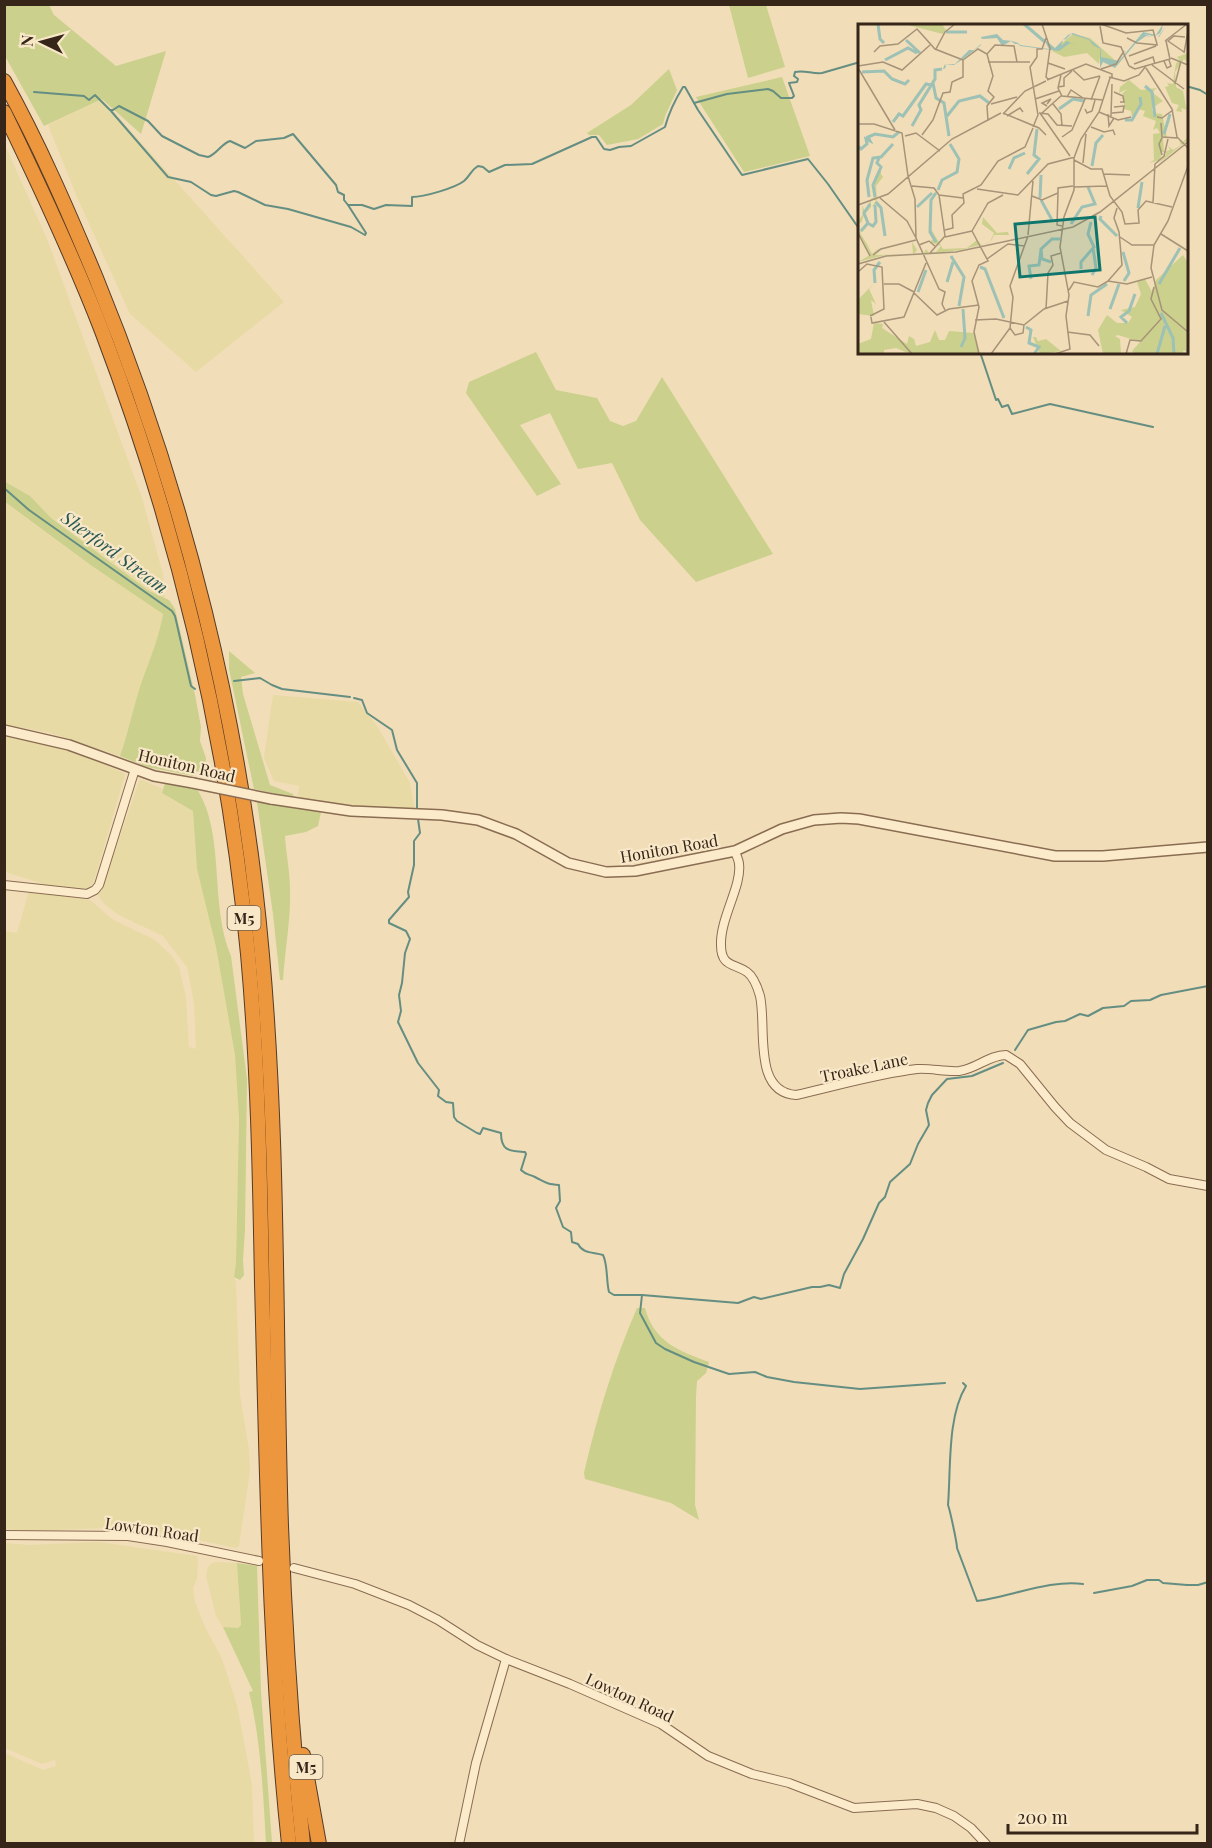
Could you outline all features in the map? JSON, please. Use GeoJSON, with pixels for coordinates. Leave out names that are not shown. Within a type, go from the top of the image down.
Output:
{"type":"FeatureCollection","features":[{"type":"Feature","properties":{"kind":"highway","name":"M5"},"geometry":{"type":"LineString","coordinates":[[4,81],[79,237],[137,387],[167,477],[203,606],[236,763],[255,885],[272,1080],[281,1526],[303,1844]]}},
{"type":"Feature","properties":{"kind":"highway","name":"M5"},"geometry":{"type":"LineString","coordinates":[[4,111],[70,253],[101,329],[137,430],[188,609],[222,765],[241,888],[257,1080],[268,1525],[280,1763],[289,1844]]}},
{"type":"Feature","properties":{"kind":"highway","name":"M5"},"geometry":{"type":"LineString","coordinates":[[291,1692],[319,1844]]}},
{"type":"Feature","properties":{"kind":"highway","name":"M5"},"geometry":{"type":"LineString","coordinates":[[280,1763],[277,1800],[280,1844]]}},
{"type":"Feature","properties":{"kind":"street","name":"Honiton Road"},"geometry":{"type":"LineString","coordinates":[[4,730],[69,745],[154,776],[271,799],[351,812],[442,815],[478,820],[516,834],[568,863],[606,872],[635,871],[735,851],[782,829],[814,820],[841,818],[874,822],[1054,856],[1102,856],[1208,847]]}},
{"type":"Feature","properties":{"kind":"street"},"geometry":{"type":"LineString","coordinates":[[4,885],[87,894],[95,890],[99,885],[135,769]]}},
{"type":"Feature","properties":{"kind":"street","name":"Troake Lane"},"geometry":{"type":"LineString","coordinates":[[735,851],[739,873],[725,918],[721,953],[729,964],[749,973],[756,986],[762,1009],[766,1068],[774,1086],[782,1092],[796,1095],[887,1074],[920,1069],[957,1071],[978,1066],[997,1056],[1006,1055],[1020,1064],[1070,1123],[1106,1150],[1169,1179],[1208,1186]]}},
{"type":"Feature","properties":{"kind":"street","name":"Lowton Road"},"geometry":{"type":"LineString","coordinates":[[4,1534],[128,1536],[259,1561]]}},
{"type":"Feature","properties":{"kind":"street","name":"Lowton Road"},"geometry":{"type":"LineString","coordinates":[[294,1568],[355,1584],[385,1595],[438,1620],[477,1646],[661,1724],[708,1756],[752,1774],[789,1783],[854,1808],[917,1804],[936,1808],[954,1816],[971,1828],[986,1844]]}},
{"type":"Feature","properties":{"kind":"street"},"geometry":{"type":"LineString","coordinates":[[459,1844],[476,1762],[506,1659]]}},
{"type":"Feature","properties":{"kind":"shaded area"},"geometry":{"type":"Polygon","coordinates":[[[102,99],[284,302],[196,372],[130,314],[77,197],[48,125],[102,99]]]}},
{"type":"Feature","properties":{"kind":"shaded area"},"geometry":{"type":"Polygon","coordinates":[[[4,143],[47,239],[142,498],[163,574],[165,599],[149,591],[51,518],[30,496],[5,481],[4,143]]]}},
{"type":"Feature","properties":{"kind":"shaded area"},"geometry":{"type":"Polygon","coordinates":[[[4,502],[163,614],[120,756],[47,732],[5,725],[4,502]]]}},
{"type":"Feature","properties":{"kind":"shaded area"},"geometry":{"type":"Polygon","coordinates":[[[273,695],[358,702],[377,726],[410,783],[415,812],[297,801],[299,786],[274,781],[264,758],[273,695]]]}},
{"type":"Feature","properties":{"kind":"shaded area"},"geometry":{"type":"Polygon","coordinates":[[[4,735],[64,750],[124,773],[94,881],[89,889],[43,886],[41,883],[5,871],[4,735]]]}},
{"type":"Feature","properties":{"kind":"shaded area"},"geometry":{"type":"Polygon","coordinates":[[[140,779],[163,789],[162,793],[193,811],[197,869],[216,947],[235,1055],[239,1118],[234,1277],[240,1395],[250,1471],[239,1546],[236,1548],[150,1530],[111,1528],[26,1531],[5,1529],[4,931],[17,933],[29,891],[90,900],[112,919],[155,940],[172,956],[179,967],[186,997],[189,1047],[196,1049],[194,1003],[187,967],[163,936],[119,915],[104,904],[98,895],[140,779]]]}},
{"type":"Feature","properties":{"kind":"shaded area"},"geometry":{"type":"Polygon","coordinates":[[[99,1542],[197,1556],[197,1579],[193,1588],[195,1602],[222,1659],[237,1705],[252,1785],[254,1843],[5,1843],[5,1753],[43,1770],[56,1766],[55,1760],[42,1764],[5,1748],[4,1650],[7,1644],[4,1639],[5,1543],[29,1545],[99,1542]]]}},
{"type":"Feature","properties":{"kind":"shaded area"},"geometry":{"type":"Polygon","coordinates":[[[218,1562],[237,1563],[241,1625],[238,1628],[223,1627],[216,1616],[206,1576],[208,1567],[218,1562]]]}},
{"type":"Feature","properties":{"kind":"green space"},"geometry":{"type":"Polygon","coordinates":[[[4,5],[49,5],[54,15],[116,66],[166,51],[141,134],[102,99],[44,126],[5,56],[4,5]]]}},
{"type":"Feature","properties":{"kind":"green space"},"geometry":{"type":"Polygon","coordinates":[[[729,5],[766,5],[785,67],[748,78],[729,5]]]}},
{"type":"Feature","properties":{"kind":"green space"},"geometry":{"type":"Polygon","coordinates":[[[669,69],[677,90],[663,124],[638,139],[607,145],[599,135],[587,133],[631,105],[669,69]]]}},
{"type":"Feature","properties":{"kind":"green space"},"geometry":{"type":"Polygon","coordinates":[[[782,77],[810,156],[744,172],[696,97],[782,77]]]}},
{"type":"Feature","properties":{"kind":"green space"},"geometry":{"type":"Polygon","coordinates":[[[536,352],[556,390],[597,398],[610,421],[623,426],[636,421],[662,377],[773,554],[696,582],[640,520],[612,463],[578,469],[550,413],[520,425],[561,484],[537,496],[466,393],[469,382],[536,352]]]}},
{"type":"Feature","properties":{"kind":"green space"},"geometry":{"type":"Polygon","coordinates":[[[4,481],[30,496],[51,518],[149,591],[169,600],[175,609],[195,695],[201,727],[200,741],[206,758],[205,771],[193,771],[194,776],[147,767],[120,756],[163,614],[92,566],[5,502],[4,481]]]}},
{"type":"Feature","properties":{"kind":"green space"},"geometry":{"type":"Polygon","coordinates":[[[229,651],[255,673],[241,677],[243,694],[270,785],[293,794],[294,798],[254,789],[229,669],[229,651]]]}},
{"type":"Feature","properties":{"kind":"green space"},"geometry":{"type":"Polygon","coordinates":[[[165,783],[197,789],[206,807],[215,849],[220,915],[231,956],[247,1079],[244,1275],[240,1280],[234,1277],[239,1118],[235,1055],[216,947],[197,869],[193,811],[162,793],[165,783]]]}},
{"type":"Feature","properties":{"kind":"green space"},"geometry":{"type":"Polygon","coordinates":[[[257,802],[321,812],[318,826],[306,832],[285,836],[290,900],[283,980],[280,980],[257,802]]]}},
{"type":"Feature","properties":{"kind":"green space"},"geometry":{"type":"Polygon","coordinates":[[[637,1308],[645,1308],[655,1329],[669,1344],[709,1362],[706,1373],[697,1381],[695,1505],[699,1520],[671,1503],[585,1479],[584,1473],[600,1410],[637,1308]]]}},
{"type":"Feature","properties":{"kind":"green space"},"geometry":{"type":"Polygon","coordinates":[[[237,1563],[257,1566],[261,1692],[272,1843],[266,1843],[259,1748],[249,1692],[253,1691],[223,1627],[238,1628],[241,1625],[237,1563]]]}},
{"type":"Feature","properties":{"kind":"waterway"},"geometry":{"type":"LineString","coordinates":[[694,103],[727,94],[768,89],[781,98],[792,98],[794,96],[789,83],[797,82],[795,72],[822,73],[858,63]]}},
{"type":"Feature","properties":{"kind":"waterway"},"geometry":{"type":"LineString","coordinates":[[34,92],[84,96],[89,100],[95,95],[110,110],[119,106],[148,121],[162,136],[199,155],[208,157],[230,141],[245,148],[256,141],[284,138],[293,134],[336,185],[338,192],[344,195],[344,200],[348,205],[362,205],[374,209],[386,205],[412,206],[412,197],[439,192],[460,184],[478,166],[489,172],[505,165],[532,164],[592,137],[596,137],[604,149],[631,146],[665,127],[675,101],[685,87],[742,175],[808,159],[858,227]]}},
{"type":"Feature","properties":{"kind":"waterway"},"geometry":{"type":"LineString","coordinates":[[1188,87],[1208,95]]}},
{"type":"Feature","properties":{"kind":"waterway"},"geometry":{"type":"LineString","coordinates":[[111,111],[168,177],[191,182],[211,195],[238,192],[265,205],[288,209],[351,227],[365,235],[366,233],[348,205]]}},
{"type":"Feature","properties":{"kind":"waterway"},"geometry":{"type":"LineString","coordinates":[[981,354],[996,400],[998,399],[1002,407],[1008,405],[1012,414],[1050,404],[1153,427]]}},
{"type":"Feature","properties":{"kind":"waterway","name":"Sherford Stream"},"geometry":{"type":"LineString","coordinates":[[4,488],[29,510],[172,611],[191,686],[195,689]]}},
{"type":"Feature","properties":{"kind":"waterway","name":"Sherford Stream"},"geometry":{"type":"LineString","coordinates":[[234,681],[260,678],[282,689],[350,697]]}},
{"type":"Feature","properties":{"kind":"waterway","name":"Sherford Stream"},"geometry":{"type":"LineString","coordinates":[[354,698],[362,700],[367,713],[392,730],[397,750],[417,783],[417,809]]}},
{"type":"Feature","properties":{"kind":"waterway"},"geometry":{"type":"LineString","coordinates":[[418,819],[420,833],[414,841],[414,865],[409,897],[389,920],[389,923],[406,931],[410,939],[405,953],[399,995],[401,1011],[398,1022],[418,1063],[439,1090],[438,1096],[446,1102],[453,1103],[454,1117],[457,1121],[480,1134],[483,1128],[501,1133],[504,1147],[525,1152],[521,1170],[523,1172],[547,1183],[559,1185],[560,1201],[556,1208],[563,1227],[571,1232],[572,1242],[578,1244],[583,1250],[603,1255],[609,1292],[614,1295],[642,1295],[738,1303],[754,1297],[761,1299],[812,1287],[829,1285],[840,1288],[844,1274],[879,1203],[885,1197],[890,1182],[910,1164],[929,1125],[926,1110],[932,1095],[947,1079],[972,1076],[1003,1063]]}},
{"type":"Feature","properties":{"kind":"waterway"},"geometry":{"type":"LineString","coordinates":[[1015,1050],[1028,1030],[1065,1021],[1080,1014],[1088,1016],[1103,1008],[1124,1006],[1131,1001],[1150,1000],[1161,995],[1208,986]]}},
{"type":"Feature","properties":{"kind":"waterway"},"geometry":{"type":"LineString","coordinates":[[642,1295],[640,1313],[656,1343],[694,1362],[729,1374],[755,1372],[767,1377],[794,1382],[860,1389],[945,1383]]}},
{"type":"Feature","properties":{"kind":"waterway"},"geometry":{"type":"LineString","coordinates":[[963,1383],[966,1386],[960,1399],[953,1428],[948,1505],[957,1548],[977,1601],[1044,1586],[1083,1584]]}},
{"type":"Feature","properties":{"kind":"waterway"},"geometry":{"type":"LineString","coordinates":[[1094,1593],[1132,1586],[1147,1580],[1187,1585],[1208,1582]]}}]}
